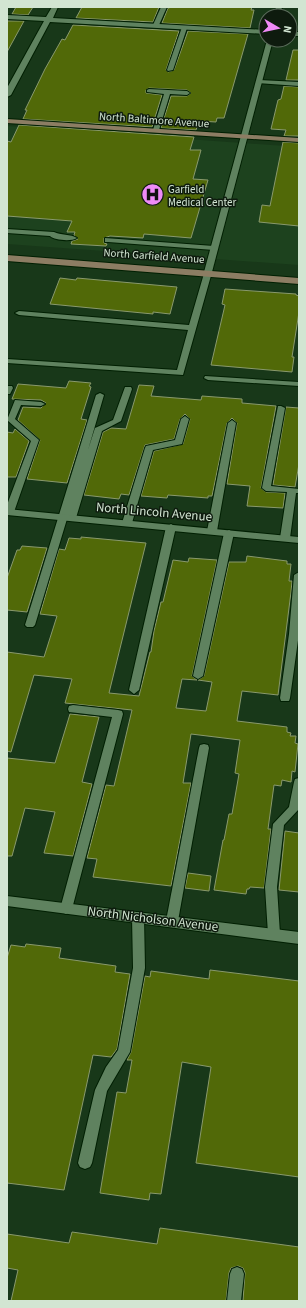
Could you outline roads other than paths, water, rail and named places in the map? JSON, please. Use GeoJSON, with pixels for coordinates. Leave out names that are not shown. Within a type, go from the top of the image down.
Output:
{"type":"FeatureCollection","features":[{"type":"Feature","properties":{"kind":"street"},"geometry":{"type":"LineString","coordinates":[[7,95],[54,7]]}},
{"type":"Feature","properties":{"kind":"street"},"geometry":{"type":"LineString","coordinates":[[7,17],[258,32]]}},
{"type":"Feature","properties":{"kind":"street"},"geometry":{"type":"LineString","coordinates":[[208,272],[243,136],[268,48]]}},
{"type":"Feature","properties":{"kind":"street","name":"North Baltimore Avenue"},"geometry":{"type":"LineString","coordinates":[[7,121],[299,140]]}},
{"type":"Feature","properties":{"kind":"street","name":"North Garfield Avenue"},"geometry":{"type":"LineString","coordinates":[[7,258],[299,280]]}},
{"type":"Feature","properties":{"kind":"street","name":"North Lincoln Avenue"},"geometry":{"type":"LineString","coordinates":[[8,512],[299,540]]}},
{"type":"Feature","properties":{"kind":"street","name":"North Nicholson Avenue"},"geometry":{"type":"LineString","coordinates":[[7,901],[299,938]]}},
{"type":"Feature","properties":{"kind":"lane"},"geometry":{"type":"LineString","coordinates":[[156,25],[164,7]]}},
{"type":"Feature","properties":{"kind":"lane"},"geometry":{"type":"LineString","coordinates":[[170,70],[184,28]]}},
{"type":"Feature","properties":{"kind":"lane"},"geometry":{"type":"LineString","coordinates":[[259,82],[299,84]]}},
{"type":"Feature","properties":{"kind":"lane"},"geometry":{"type":"LineString","coordinates":[[149,91],[186,93]]}},
{"type":"Feature","properties":{"kind":"lane"},"geometry":{"type":"LineString","coordinates":[[156,130],[168,92]]}},
{"type":"Feature","properties":{"kind":"lane"},"geometry":{"type":"LineString","coordinates":[[7,231],[73,238]]}},
{"type":"Feature","properties":{"kind":"lane"},"geometry":{"type":"LineString","coordinates":[[108,240],[214,248]]}},
{"type":"Feature","properties":{"kind":"lane"},"geometry":{"type":"LineString","coordinates":[[7,361],[180,373],[208,272]]}},
{"type":"Feature","properties":{"kind":"lane"},"geometry":{"type":"LineString","coordinates":[[19,313],[192,328]]}},
{"type":"Feature","properties":{"kind":"lane"},"geometry":{"type":"LineString","coordinates":[[208,378],[299,384]]}},
{"type":"Feature","properties":{"kind":"lane"},"geometry":{"type":"LineString","coordinates":[[30,626],[98,430],[117,422],[128,389]]}},
{"type":"Feature","properties":{"kind":"lane"},"geometry":{"type":"LineString","coordinates":[[67,518],[100,396]]}},
{"type":"Feature","properties":{"kind":"lane"},"geometry":{"type":"LineString","coordinates":[[8,512],[35,440],[11,420],[18,402],[41,404]]}},
{"type":"Feature","properties":{"kind":"lane"},"geometry":{"type":"LineString","coordinates":[[281,408],[266,488],[296,491],[285,538]]}},
{"type":"Feature","properties":{"kind":"lane"},"geometry":{"type":"LineString","coordinates":[[127,523],[149,448],[179,442],[185,419]]}},
{"type":"Feature","properties":{"kind":"lane"},"geometry":{"type":"LineString","coordinates":[[212,531],[232,423]]}},
{"type":"Feature","properties":{"kind":"lane"},"geometry":{"type":"LineString","coordinates":[[134,690],[172,527]]}},
{"type":"Feature","properties":{"kind":"lane"},"geometry":{"type":"LineString","coordinates":[[198,676],[229,533]]}},
{"type":"Feature","properties":{"kind":"lane"},"geometry":{"type":"LineString","coordinates":[[285,698],[294,634],[299,575]]}},
{"type":"Feature","properties":{"kind":"lane"},"geometry":{"type":"LineString","coordinates":[[66,909],[118,714],[73,709]]}},
{"type":"Feature","properties":{"kind":"lane"},"geometry":{"type":"LineString","coordinates":[[172,921],[204,748]]}},
{"type":"Feature","properties":{"kind":"lane"},"geometry":{"type":"LineString","coordinates":[[274,934],[271,887],[279,824],[297,809],[299,782]]}},
{"type":"Feature","properties":{"kind":"lane"},"geometry":{"type":"LineString","coordinates":[[85,1163],[101,1090],[111,1070],[124,1052],[139,968],[138,917]]}},
{"type":"Feature","properties":{"kind":"lane"},"geometry":{"type":"LineString","coordinates":[[234,1301],[237,1274]]}},
{"type":"Feature","properties":{"kind":"place","name":"Garfield Medical Center"},"geometry":{"type":"Point","coordinates":[153,195]}}]}
